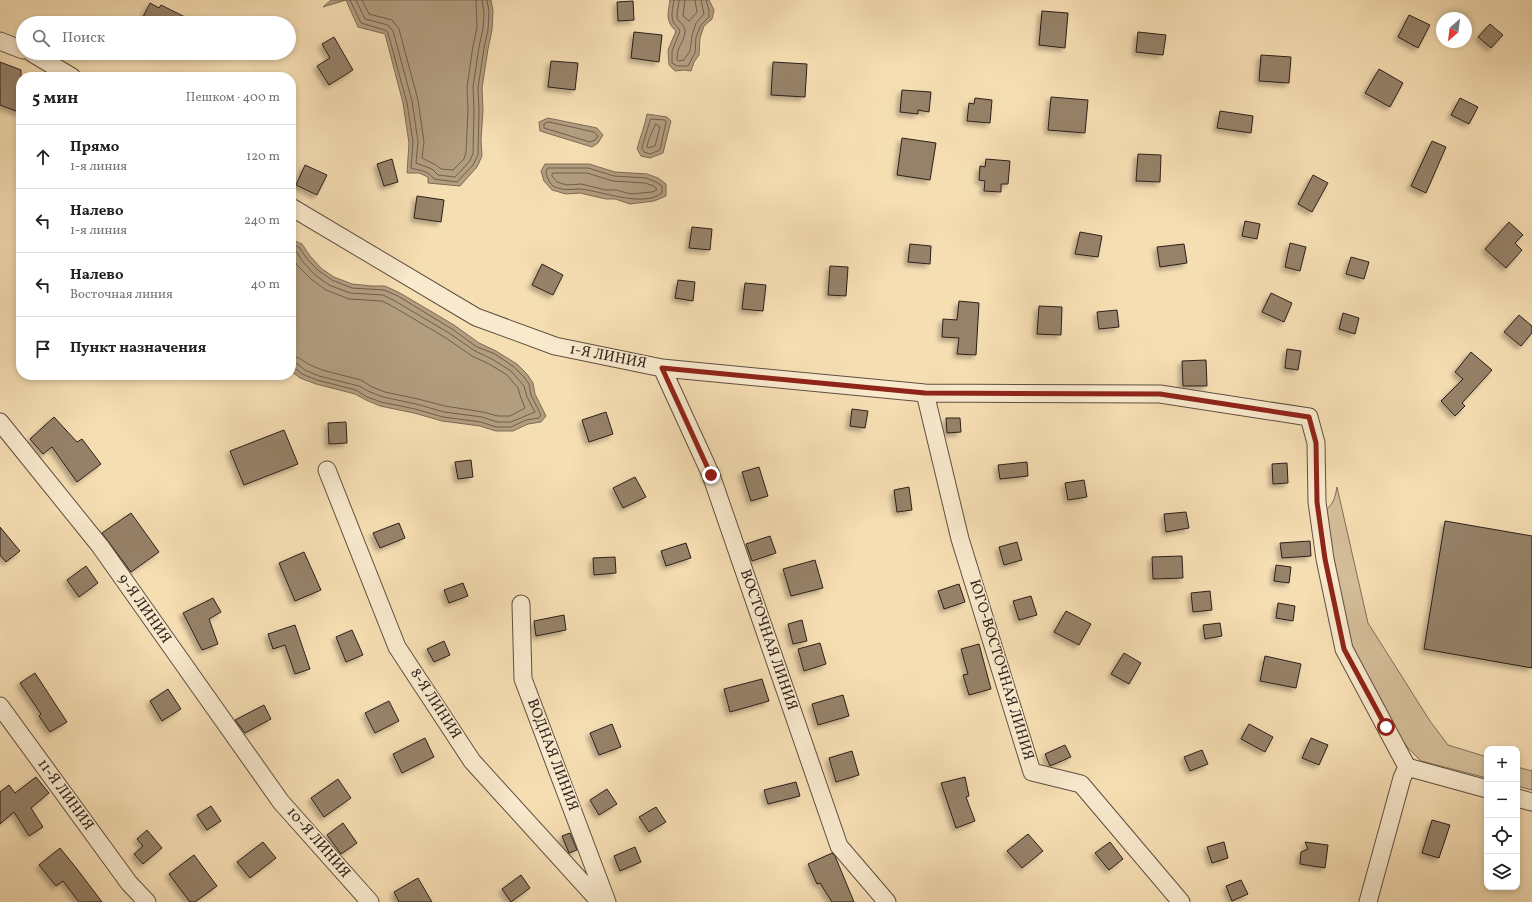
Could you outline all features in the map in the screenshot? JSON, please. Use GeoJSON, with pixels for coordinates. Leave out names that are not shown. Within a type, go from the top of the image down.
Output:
{"type":"FeatureCollection","features":[{"type":"Feature","properties":{"kind":"street"},"geometry":{"type":"LineString","coordinates":[[0,40],[16,47]]}},
{"type":"Feature","properties":{"kind":"street"},"geometry":{"type":"LineString","coordinates":[[44,60],[64,72]]}},
{"type":"Feature","properties":{"kind":"street","name":"1-Я ЛИНИЯ"},"geometry":{"type":"LineString","coordinates":[[296,210],[476,317],[555,346],[662,368],[925,393],[1160,394],[1309,417],[1316,443],[1317,502],[1325,559],[1344,649],[1407,767]]}},
{"type":"Feature","properties":{"kind":"street","name":"ВОСТОЧНАЯ ЛИНИЯ"},"geometry":{"type":"LineString","coordinates":[[662,368],[711,475],[839,846],[887,902]]}},
{"type":"Feature","properties":{"kind":"street","name":"ЮГО-ВОСТОЧНАЯ ЛИНИЯ"},"geometry":{"type":"LineString","coordinates":[[925,393],[960,539],[1032,772],[1081,784],[1182,902]]}},
{"type":"Feature","properties":{"kind":"street","name":"9-Я ЛИНИЯ"},"geometry":{"type":"LineString","coordinates":[[0,422],[100,546],[281,802]]}},
{"type":"Feature","properties":{"kind":"street","name":"8-Я ЛИНИЯ"},"geometry":{"type":"LineString","coordinates":[[327,470],[397,647],[472,761],[600,902]]}},
{"type":"Feature","properties":{"kind":"street","name":"ВОДНАЯ ЛИНИЯ"},"geometry":{"type":"LineString","coordinates":[[521,604],[523,678],[607,902]]}},
{"type":"Feature","properties":{"kind":"street","name":"11-Я ЛИНИЯ"},"geometry":{"type":"LineString","coordinates":[[0,706],[129,883],[147,902]]}},
{"type":"Feature","properties":{"kind":"street"},"geometry":{"type":"LineString","coordinates":[[1368,902],[1402,778],[1407,767],[1484,788]]}},
{"type":"Feature","properties":{"kind":"street"},"geometry":{"type":"LineString","coordinates":[[1520,799],[1532,802]]}},
{"type":"Feature","properties":{"kind":"street","name":"10-Я ЛИНИЯ"},"geometry":{"type":"LineString","coordinates":[[281,802],[370,902]]}},
{"type":"Feature","properties":{"kind":"shaded area"},"geometry":{"type":"Polygon","coordinates":[[[1337,487],[1368,623],[1430,721],[1448,745],[1484,756],[1484,777],[1421,761],[1409,749],[1391,726],[1347,648],[1323,512],[1329,507],[1337,487]]]}},
{"type":"Feature","properties":{"kind":"shaded area"},"geometry":{"type":"Polygon","coordinates":[[[1520,768],[1532,771],[1532,790],[1520,787],[1520,768]]]}},
{"type":"Feature","properties":{"kind":"water"},"geometry":{"type":"Polygon","coordinates":[[[331,0],[346,0],[323,7],[331,0]]]}},
{"type":"Feature","properties":{"kind":"water"},"geometry":{"type":"Polygon","coordinates":[[[346,0],[491,0],[493,11],[492,30],[482,88],[482,156],[477,167],[460,186],[428,183],[428,177],[419,173],[407,173],[409,143],[403,103],[385,34],[358,27],[346,0]]]}},
{"type":"Feature","properties":{"kind":"water"},"geometry":{"type":"Polygon","coordinates":[[[670,0],[709,0],[714,10],[712,19],[704,26],[700,38],[699,55],[694,62],[691,71],[675,71],[669,65],[668,50],[676,31],[670,24],[668,17],[670,0]]]}},
{"type":"Feature","properties":{"kind":"water"},"geometry":{"type":"Polygon","coordinates":[[[647,114],[667,117],[671,121],[663,153],[650,158],[641,156],[637,149],[647,114]]]}},
{"type":"Feature","properties":{"kind":"water"},"geometry":{"type":"Polygon","coordinates":[[[548,118],[597,128],[603,135],[598,143],[592,147],[540,131],[539,122],[548,118]]]}},
{"type":"Feature","properties":{"kind":"water"},"geometry":{"type":"Polygon","coordinates":[[[545,164],[589,164],[615,172],[647,174],[658,178],[666,184],[666,196],[654,201],[630,204],[615,199],[606,199],[580,193],[566,194],[552,190],[544,181],[541,171],[545,164]]]}},
{"type":"Feature","properties":{"kind":"water"},"geometry":{"type":"Polygon","coordinates":[[[296,241],[302,244],[310,256],[322,269],[334,277],[352,284],[385,286],[400,293],[454,325],[479,343],[496,351],[517,364],[527,374],[533,383],[535,394],[546,416],[541,422],[528,424],[513,431],[496,431],[480,426],[442,421],[380,406],[355,394],[316,384],[296,375],[296,241]]]}},
{"type":"Feature","properties":{"kind":"building"},"geometry":{"type":"Polygon","coordinates":[[[633,1],[634,20],[618,21],[617,2],[633,1]]]}},
{"type":"Feature","properties":{"kind":"building"},"geometry":{"type":"Polygon","coordinates":[[[150,3],[159,8],[161,5],[183,16],[144,16],[150,3]]]}},
{"type":"Feature","properties":{"kind":"building"},"geometry":{"type":"Polygon","coordinates":[[[1042,11],[1068,13],[1065,48],[1039,45],[1042,11]]]}},
{"type":"Feature","properties":{"kind":"building"},"geometry":{"type":"Polygon","coordinates":[[[1409,15],[1430,25],[1418,48],[1398,37],[1409,15]]]}},
{"type":"Feature","properties":{"kind":"building"},"geometry":{"type":"Polygon","coordinates":[[[1490,24],[1503,35],[1491,48],[1478,37],[1490,24]]]}},
{"type":"Feature","properties":{"kind":"building"},"geometry":{"type":"Polygon","coordinates":[[[634,32],[662,35],[659,62],[631,58],[634,32]]]}},
{"type":"Feature","properties":{"kind":"building"},"geometry":{"type":"Polygon","coordinates":[[[1138,32],[1166,35],[1163,55],[1136,52],[1138,32]]]}},
{"type":"Feature","properties":{"kind":"building"},"geometry":{"type":"Polygon","coordinates":[[[334,37],[353,70],[329,85],[317,66],[330,58],[322,44],[334,37]]]}},
{"type":"Feature","properties":{"kind":"building"},"geometry":{"type":"Polygon","coordinates":[[[1261,55],[1291,57],[1289,83],[1259,81],[1261,55]]]}},
{"type":"Feature","properties":{"kind":"building"},"geometry":{"type":"Polygon","coordinates":[[[551,61],[578,63],[575,90],[548,87],[551,61]]]}},
{"type":"Feature","properties":{"kind":"building"},"geometry":{"type":"Polygon","coordinates":[[[0,62],[21,70],[21,72],[16,72],[16,111],[0,105],[0,62]]]}},
{"type":"Feature","properties":{"kind":"building"},"geometry":{"type":"Polygon","coordinates":[[[773,62],[807,64],[805,97],[771,95],[773,62]]]}},
{"type":"Feature","properties":{"kind":"building"},"geometry":{"type":"Polygon","coordinates":[[[1379,69],[1403,83],[1390,107],[1365,93],[1379,69]]]}},
{"type":"Feature","properties":{"kind":"building"},"geometry":{"type":"Polygon","coordinates":[[[902,90],[931,92],[929,112],[918,110],[918,114],[900,112],[902,90]]]}},
{"type":"Feature","properties":{"kind":"building"},"geometry":{"type":"Polygon","coordinates":[[[1051,97],[1088,100],[1085,133],[1048,130],[1051,97]]]}},
{"type":"Feature","properties":{"kind":"building"},"geometry":{"type":"Polygon","coordinates":[[[975,98],[992,100],[990,123],[967,121],[969,103],[974,104],[975,98]]]}},
{"type":"Feature","properties":{"kind":"building"},"geometry":{"type":"Polygon","coordinates":[[[1460,98],[1478,107],[1469,124],[1451,115],[1460,98]]]}},
{"type":"Feature","properties":{"kind":"building"},"geometry":{"type":"Polygon","coordinates":[[[1220,111],[1253,116],[1251,133],[1217,128],[1220,111]]]}},
{"type":"Feature","properties":{"kind":"building"},"geometry":{"type":"Polygon","coordinates":[[[902,138],[936,143],[930,180],[897,175],[902,138]]]}},
{"type":"Feature","properties":{"kind":"building"},"geometry":{"type":"Polygon","coordinates":[[[1432,141],[1446,147],[1426,193],[1411,186],[1432,141]]]}},
{"type":"Feature","properties":{"kind":"building"},"geometry":{"type":"Polygon","coordinates":[[[1138,154],[1161,155],[1160,182],[1136,181],[1138,154]]]}},
{"type":"Feature","properties":{"kind":"building"},"geometry":{"type":"Polygon","coordinates":[[[392,159],[398,182],[384,186],[377,164],[392,159]]]}},
{"type":"Feature","properties":{"kind":"building"},"geometry":{"type":"Polygon","coordinates":[[[986,159],[1010,161],[1008,184],[1001,184],[1001,192],[984,191],[985,181],[979,180],[980,166],[985,167],[986,159]]]}},
{"type":"Feature","properties":{"kind":"building"},"geometry":{"type":"Polygon","coordinates":[[[305,165],[327,175],[317,195],[296,185],[305,165]]]}},
{"type":"Feature","properties":{"kind":"building"},"geometry":{"type":"Polygon","coordinates":[[[1313,175],[1328,183],[1312,212],[1298,204],[1313,175]]]}},
{"type":"Feature","properties":{"kind":"building"},"geometry":{"type":"Polygon","coordinates":[[[417,196],[444,200],[441,222],[414,218],[417,196]]]}},
{"type":"Feature","properties":{"kind":"building"},"geometry":{"type":"Polygon","coordinates":[[[1245,221],[1260,224],[1257,239],[1242,236],[1245,221]]]}},
{"type":"Feature","properties":{"kind":"building"},"geometry":{"type":"Polygon","coordinates":[[[1509,222],[1523,235],[1515,243],[1522,250],[1506,268],[1485,249],[1509,222]]]}},
{"type":"Feature","properties":{"kind":"building"},"geometry":{"type":"Polygon","coordinates":[[[692,227],[712,229],[710,250],[689,248],[692,227]]]}},
{"type":"Feature","properties":{"kind":"building"},"geometry":{"type":"Polygon","coordinates":[[[1080,232],[1102,236],[1098,257],[1075,254],[1080,232]]]}},
{"type":"Feature","properties":{"kind":"building"},"geometry":{"type":"Polygon","coordinates":[[[1290,243],[1306,247],[1300,271],[1285,267],[1290,243]]]}},
{"type":"Feature","properties":{"kind":"building"},"geometry":{"type":"Polygon","coordinates":[[[910,244],[931,246],[930,264],[908,262],[910,244]]]}},
{"type":"Feature","properties":{"kind":"building"},"geometry":{"type":"Polygon","coordinates":[[[1184,244],[1187,263],[1160,267],[1157,247],[1184,244]]]}},
{"type":"Feature","properties":{"kind":"building"},"geometry":{"type":"Polygon","coordinates":[[[1351,257],[1369,262],[1364,279],[1346,274],[1351,257]]]}},
{"type":"Feature","properties":{"kind":"building"},"geometry":{"type":"Polygon","coordinates":[[[542,264],[563,275],[553,295],[532,285],[542,264]]]}},
{"type":"Feature","properties":{"kind":"building"},"geometry":{"type":"Polygon","coordinates":[[[830,266],[848,267],[846,296],[828,295],[830,266]]]}},
{"type":"Feature","properties":{"kind":"building"},"geometry":{"type":"Polygon","coordinates":[[[678,280],[695,282],[693,301],[675,298],[678,280]]]}},
{"type":"Feature","properties":{"kind":"building"},"geometry":{"type":"Polygon","coordinates":[[[745,283],[766,285],[763,311],[742,309],[745,283]]]}},
{"type":"Feature","properties":{"kind":"building"},"geometry":{"type":"Polygon","coordinates":[[[1271,293],[1292,303],[1284,322],[1262,312],[1271,293]]]}},
{"type":"Feature","properties":{"kind":"building"},"geometry":{"type":"Polygon","coordinates":[[[959,301],[979,303],[976,355],[957,354],[959,338],[942,337],[943,319],[957,320],[959,301]]]}},
{"type":"Feature","properties":{"kind":"building"},"geometry":{"type":"Polygon","coordinates":[[[1039,306],[1062,307],[1061,335],[1037,334],[1039,306]]]}},
{"type":"Feature","properties":{"kind":"building"},"geometry":{"type":"Polygon","coordinates":[[[1117,310],[1119,327],[1099,329],[1097,312],[1117,310]]]}},
{"type":"Feature","properties":{"kind":"building"},"geometry":{"type":"Polygon","coordinates":[[[1343,313],[1359,318],[1355,334],[1339,329],[1343,313]]]}},
{"type":"Feature","properties":{"kind":"building"},"geometry":{"type":"Polygon","coordinates":[[[1519,315],[1532,326],[1532,333],[1521,346],[1504,332],[1519,315]]]}},
{"type":"Feature","properties":{"kind":"building"},"geometry":{"type":"Polygon","coordinates":[[[1287,349],[1301,351],[1298,370],[1285,368],[1287,349]]]}},
{"type":"Feature","properties":{"kind":"building"},"geometry":{"type":"Polygon","coordinates":[[[1471,352],[1492,370],[1462,403],[1465,406],[1455,416],[1441,401],[1463,379],[1455,372],[1471,352]]]}},
{"type":"Feature","properties":{"kind":"building"},"geometry":{"type":"Polygon","coordinates":[[[1206,360],[1207,386],[1183,386],[1182,361],[1206,360]]]}},
{"type":"Feature","properties":{"kind":"building"},"geometry":{"type":"Polygon","coordinates":[[[852,409],[868,411],[865,428],[850,426],[852,409]]]}},
{"type":"Feature","properties":{"kind":"building"},"geometry":{"type":"Polygon","coordinates":[[[606,412],[613,434],[589,442],[582,420],[606,412]]]}},
{"type":"Feature","properties":{"kind":"building"},"geometry":{"type":"Polygon","coordinates":[[[54,417],[77,442],[82,439],[101,464],[77,482],[52,447],[43,454],[30,439],[54,417]]]}},
{"type":"Feature","properties":{"kind":"building"},"geometry":{"type":"Polygon","coordinates":[[[946,418],[960,418],[961,432],[947,433],[946,418]]]}},
{"type":"Feature","properties":{"kind":"building"},"geometry":{"type":"Polygon","coordinates":[[[346,422],[347,443],[329,444],[328,423],[346,422]]]}},
{"type":"Feature","properties":{"kind":"building"},"geometry":{"type":"Polygon","coordinates":[[[284,430],[298,464],[244,485],[230,451],[284,430]]]}},
{"type":"Feature","properties":{"kind":"building"},"geometry":{"type":"Polygon","coordinates":[[[471,460],[473,477],[458,479],[455,462],[471,460]]]}},
{"type":"Feature","properties":{"kind":"building"},"geometry":{"type":"Polygon","coordinates":[[[1027,462],[1028,476],[1000,479],[998,465],[1027,462]]]}},
{"type":"Feature","properties":{"kind":"building"},"geometry":{"type":"Polygon","coordinates":[[[1287,463],[1288,483],[1273,484],[1272,464],[1287,463]]]}},
{"type":"Feature","properties":{"kind":"building"},"geometry":{"type":"Polygon","coordinates":[[[759,467],[768,496],[751,501],[742,472],[759,467]]]}},
{"type":"Feature","properties":{"kind":"building"},"geometry":{"type":"Polygon","coordinates":[[[635,477],[646,497],[623,508],[613,488],[635,477]]]}},
{"type":"Feature","properties":{"kind":"building"},"geometry":{"type":"Polygon","coordinates":[[[1084,480],[1087,497],[1068,500],[1065,483],[1084,480]]]}},
{"type":"Feature","properties":{"kind":"building"},"geometry":{"type":"Polygon","coordinates":[[[909,487],[912,510],[897,512],[894,490],[909,487]]]}},
{"type":"Feature","properties":{"kind":"building"},"geometry":{"type":"Polygon","coordinates":[[[1186,512],[1189,528],[1166,532],[1164,514],[1186,512]]]}},
{"type":"Feature","properties":{"kind":"building"},"geometry":{"type":"Polygon","coordinates":[[[131,513],[159,552],[131,572],[102,533],[131,513]]]}},
{"type":"Feature","properties":{"kind":"building"},"geometry":{"type":"Polygon","coordinates":[[[1445,521],[1532,536],[1532,668],[1424,649],[1445,521]]]}},
{"type":"Feature","properties":{"kind":"building"},"geometry":{"type":"Polygon","coordinates":[[[399,523],[405,538],[380,548],[373,533],[399,523]]]}},
{"type":"Feature","properties":{"kind":"building"},"geometry":{"type":"Polygon","coordinates":[[[0,527],[20,551],[6,562],[0,555],[0,527]]]}},
{"type":"Feature","properties":{"kind":"building"},"geometry":{"type":"Polygon","coordinates":[[[770,536],[776,553],[752,561],[746,544],[770,536]]]}},
{"type":"Feature","properties":{"kind":"building"},"geometry":{"type":"Polygon","coordinates":[[[1310,541],[1311,556],[1282,558],[1280,543],[1310,541]]]}},
{"type":"Feature","properties":{"kind":"building"},"geometry":{"type":"Polygon","coordinates":[[[1017,542],[1022,560],[1004,565],[999,547],[1017,542]]]}},
{"type":"Feature","properties":{"kind":"building"},"geometry":{"type":"Polygon","coordinates":[[[686,543],[691,558],[666,566],[661,551],[686,543]]]}},
{"type":"Feature","properties":{"kind":"building"},"geometry":{"type":"Polygon","coordinates":[[[304,552],[321,590],[295,601],[279,563],[304,552]]]}},
{"type":"Feature","properties":{"kind":"building"},"geometry":{"type":"Polygon","coordinates":[[[1182,556],[1183,578],[1153,579],[1152,557],[1182,556]]]}},
{"type":"Feature","properties":{"kind":"building"},"geometry":{"type":"Polygon","coordinates":[[[615,557],[616,573],[594,575],[593,558],[615,557]]]}},
{"type":"Feature","properties":{"kind":"building"},"geometry":{"type":"Polygon","coordinates":[[[815,560],[823,588],[791,596],[783,569],[815,560]]]}},
{"type":"Feature","properties":{"kind":"building"},"geometry":{"type":"Polygon","coordinates":[[[1276,565],[1291,567],[1289,583],[1274,581],[1276,565]]]}},
{"type":"Feature","properties":{"kind":"building"},"geometry":{"type":"Polygon","coordinates":[[[86,566],[98,583],[79,597],[67,580],[86,566]]]}},
{"type":"Feature","properties":{"kind":"building"},"geometry":{"type":"Polygon","coordinates":[[[463,583],[468,596],[449,603],[444,590],[463,583]]]}},
{"type":"Feature","properties":{"kind":"building"},"geometry":{"type":"Polygon","coordinates":[[[959,584],[965,602],[944,609],[938,591],[959,584]]]}},
{"type":"Feature","properties":{"kind":"building"},"geometry":{"type":"Polygon","coordinates":[[[1210,591],[1212,610],[1193,612],[1191,593],[1210,591]]]}},
{"type":"Feature","properties":{"kind":"building"},"geometry":{"type":"Polygon","coordinates":[[[1031,596],[1037,615],[1019,620],[1013,601],[1031,596]]]}},
{"type":"Feature","properties":{"kind":"building"},"geometry":{"type":"Polygon","coordinates":[[[213,598],[221,612],[209,619],[218,644],[202,650],[183,613],[213,598]]]}},
{"type":"Feature","properties":{"kind":"building"},"geometry":{"type":"Polygon","coordinates":[[[1278,603],[1295,606],[1293,621],[1276,618],[1278,603]]]}},
{"type":"Feature","properties":{"kind":"building"},"geometry":{"type":"Polygon","coordinates":[[[1066,611],[1091,624],[1079,645],[1054,632],[1066,611]]]}},
{"type":"Feature","properties":{"kind":"building"},"geometry":{"type":"Polygon","coordinates":[[[564,615],[566,630],[536,636],[534,621],[564,615]]]}},
{"type":"Feature","properties":{"kind":"building"},"geometry":{"type":"Polygon","coordinates":[[[802,620],[807,641],[793,644],[788,624],[802,620]]]}},
{"type":"Feature","properties":{"kind":"building"},"geometry":{"type":"Polygon","coordinates":[[[1220,623],[1222,636],[1205,639],[1203,625],[1220,623]]]}},
{"type":"Feature","properties":{"kind":"building"},"geometry":{"type":"Polygon","coordinates":[[[295,625],[310,669],[295,674],[285,645],[273,649],[268,634],[295,625]]]}},
{"type":"Feature","properties":{"kind":"building"},"geometry":{"type":"Polygon","coordinates":[[[352,630],[363,655],[346,662],[336,637],[352,630]]]}},
{"type":"Feature","properties":{"kind":"building"},"geometry":{"type":"Polygon","coordinates":[[[444,641],[450,655],[434,662],[427,649],[444,641]]]}},
{"type":"Feature","properties":{"kind":"building"},"geometry":{"type":"Polygon","coordinates":[[[820,643],[826,664],[804,671],[798,649],[820,643]]]}},
{"type":"Feature","properties":{"kind":"building"},"geometry":{"type":"Polygon","coordinates":[[[979,644],[991,689],[969,695],[963,675],[968,674],[961,649],[979,644]]]}},
{"type":"Feature","properties":{"kind":"building"},"geometry":{"type":"Polygon","coordinates":[[[1124,653],[1141,663],[1129,684],[1111,674],[1124,653]]]}},
{"type":"Feature","properties":{"kind":"building"},"geometry":{"type":"Polygon","coordinates":[[[1265,656],[1301,664],[1296,688],[1260,681],[1265,656]]]}},
{"type":"Feature","properties":{"kind":"building"},"geometry":{"type":"Polygon","coordinates":[[[35,673],[67,722],[50,732],[39,716],[41,714],[20,683],[35,673]]]}},
{"type":"Feature","properties":{"kind":"building"},"geometry":{"type":"Polygon","coordinates":[[[762,679],[769,701],[730,712],[724,689],[762,679]]]}},
{"type":"Feature","properties":{"kind":"building"},"geometry":{"type":"Polygon","coordinates":[[[168,689],[181,709],[162,721],[150,701],[168,689]]]}},
{"type":"Feature","properties":{"kind":"building"},"geometry":{"type":"Polygon","coordinates":[[[843,695],[849,716],[818,725],[812,704],[843,695]]]}},
{"type":"Feature","properties":{"kind":"building"},"geometry":{"type":"Polygon","coordinates":[[[389,701],[399,721],[375,733],[365,713],[389,701]]]}},
{"type":"Feature","properties":{"kind":"building"},"geometry":{"type":"Polygon","coordinates":[[[264,705],[271,719],[245,733],[235,720],[264,705]]]}},
{"type":"Feature","properties":{"kind":"building"},"geometry":{"type":"Polygon","coordinates":[[[612,724],[621,747],[599,755],[590,733],[612,724]]]}},
{"type":"Feature","properties":{"kind":"building"},"geometry":{"type":"Polygon","coordinates":[[[1249,724],[1273,737],[1265,752],[1241,739],[1249,724]]]}},
{"type":"Feature","properties":{"kind":"building"},"geometry":{"type":"Polygon","coordinates":[[[425,738],[434,757],[402,773],[393,754],[425,738]]]}},
{"type":"Feature","properties":{"kind":"building"},"geometry":{"type":"Polygon","coordinates":[[[1311,738],[1328,745],[1319,765],[1302,758],[1311,738]]]}},
{"type":"Feature","properties":{"kind":"building"},"geometry":{"type":"Polygon","coordinates":[[[1065,745],[1071,757],[1050,766],[1045,754],[1065,745]]]}},
{"type":"Feature","properties":{"kind":"building"},"geometry":{"type":"Polygon","coordinates":[[[1202,750],[1208,764],[1190,771],[1184,757],[1202,750]]]}},
{"type":"Feature","properties":{"kind":"building"},"geometry":{"type":"Polygon","coordinates":[[[852,751],[859,775],[836,782],[829,758],[852,751]]]}},
{"type":"Feature","properties":{"kind":"building"},"geometry":{"type":"Polygon","coordinates":[[[36,777],[49,793],[31,808],[43,827],[29,836],[14,812],[0,824],[0,792],[9,785],[15,793],[36,777]]]}},
{"type":"Feature","properties":{"kind":"building"},"geometry":{"type":"Polygon","coordinates":[[[965,777],[969,796],[966,797],[975,821],[956,828],[941,783],[965,777]]]}},
{"type":"Feature","properties":{"kind":"building"},"geometry":{"type":"Polygon","coordinates":[[[338,779],[351,798],[324,817],[311,798],[338,779]]]}},
{"type":"Feature","properties":{"kind":"building"},"geometry":{"type":"Polygon","coordinates":[[[796,782],[800,796],[768,804],[764,790],[796,782]]]}},
{"type":"Feature","properties":{"kind":"building"},"geometry":{"type":"Polygon","coordinates":[[[607,789],[617,804],[599,815],[590,800],[607,789]]]}},
{"type":"Feature","properties":{"kind":"building"},"geometry":{"type":"Polygon","coordinates":[[[211,806],[221,821],[207,830],[197,815],[211,806]]]}},
{"type":"Feature","properties":{"kind":"building"},"geometry":{"type":"Polygon","coordinates":[[[656,807],[666,822],[649,832],[639,817],[656,807]]]}},
{"type":"Feature","properties":{"kind":"building"},"geometry":{"type":"Polygon","coordinates":[[[1432,820],[1450,825],[1439,858],[1422,853],[1432,820]]]}},
{"type":"Feature","properties":{"kind":"building"},"geometry":{"type":"Polygon","coordinates":[[[343,823],[357,843],[341,854],[327,835],[343,823]]]}},
{"type":"Feature","properties":{"kind":"building"},"geometry":{"type":"Polygon","coordinates":[[[147,830],[162,848],[143,864],[134,854],[143,846],[137,839],[147,830]]]}},
{"type":"Feature","properties":{"kind":"building"},"geometry":{"type":"Polygon","coordinates":[[[570,833],[577,850],[569,853],[562,836],[570,833]]]}},
{"type":"Feature","properties":{"kind":"building"},"geometry":{"type":"Polygon","coordinates":[[[1028,834],[1043,851],[1022,868],[1007,851],[1028,834]]]}},
{"type":"Feature","properties":{"kind":"building"},"geometry":{"type":"Polygon","coordinates":[[[263,842],[276,858],[250,878],[237,862],[263,842]]]}},
{"type":"Feature","properties":{"kind":"building"},"geometry":{"type":"Polygon","coordinates":[[[1110,842],[1123,859],[1109,870],[1095,853],[1110,842]]]}},
{"type":"Feature","properties":{"kind":"building"},"geometry":{"type":"Polygon","coordinates":[[[1224,842],[1228,858],[1212,863],[1207,847],[1224,842]]]}},
{"type":"Feature","properties":{"kind":"building"},"geometry":{"type":"Polygon","coordinates":[[[1305,842],[1328,845],[1325,868],[1300,864],[1301,852],[1308,849],[1305,842]]]}},
{"type":"Feature","properties":{"kind":"building"},"geometry":{"type":"Polygon","coordinates":[[[635,847],[641,862],[620,871],[614,856],[635,847]]]}},
{"type":"Feature","properties":{"kind":"building"},"geometry":{"type":"Polygon","coordinates":[[[60,848],[102,902],[79,902],[63,881],[56,886],[39,865],[60,848]]]}},
{"type":"Feature","properties":{"kind":"building"},"geometry":{"type":"Polygon","coordinates":[[[832,853],[835,856],[854,902],[832,902],[820,883],[817,884],[808,864],[832,853]]]}},
{"type":"Feature","properties":{"kind":"building"},"geometry":{"type":"Polygon","coordinates":[[[194,855],[217,886],[195,902],[190,902],[169,874],[194,855]]]}},
{"type":"Feature","properties":{"kind":"building"},"geometry":{"type":"Polygon","coordinates":[[[521,875],[530,888],[511,902],[502,889],[521,875]]]}},
{"type":"Feature","properties":{"kind":"building"},"geometry":{"type":"Polygon","coordinates":[[[418,878],[432,902],[399,902],[394,892],[418,878]]]}},
{"type":"Feature","properties":{"kind":"building"},"geometry":{"type":"Polygon","coordinates":[[[1241,880],[1248,894],[1232,901],[1226,886],[1241,880]]]}},
{"type":"Feature","properties":{"kind":"route"},"geometry":{"type":"LineString","coordinates":[[711,475],[662,368],[925,393],[1160,394],[1309,417],[1316,443],[1317,502],[1325,559],[1344,649],[1386,727]]}}]}
